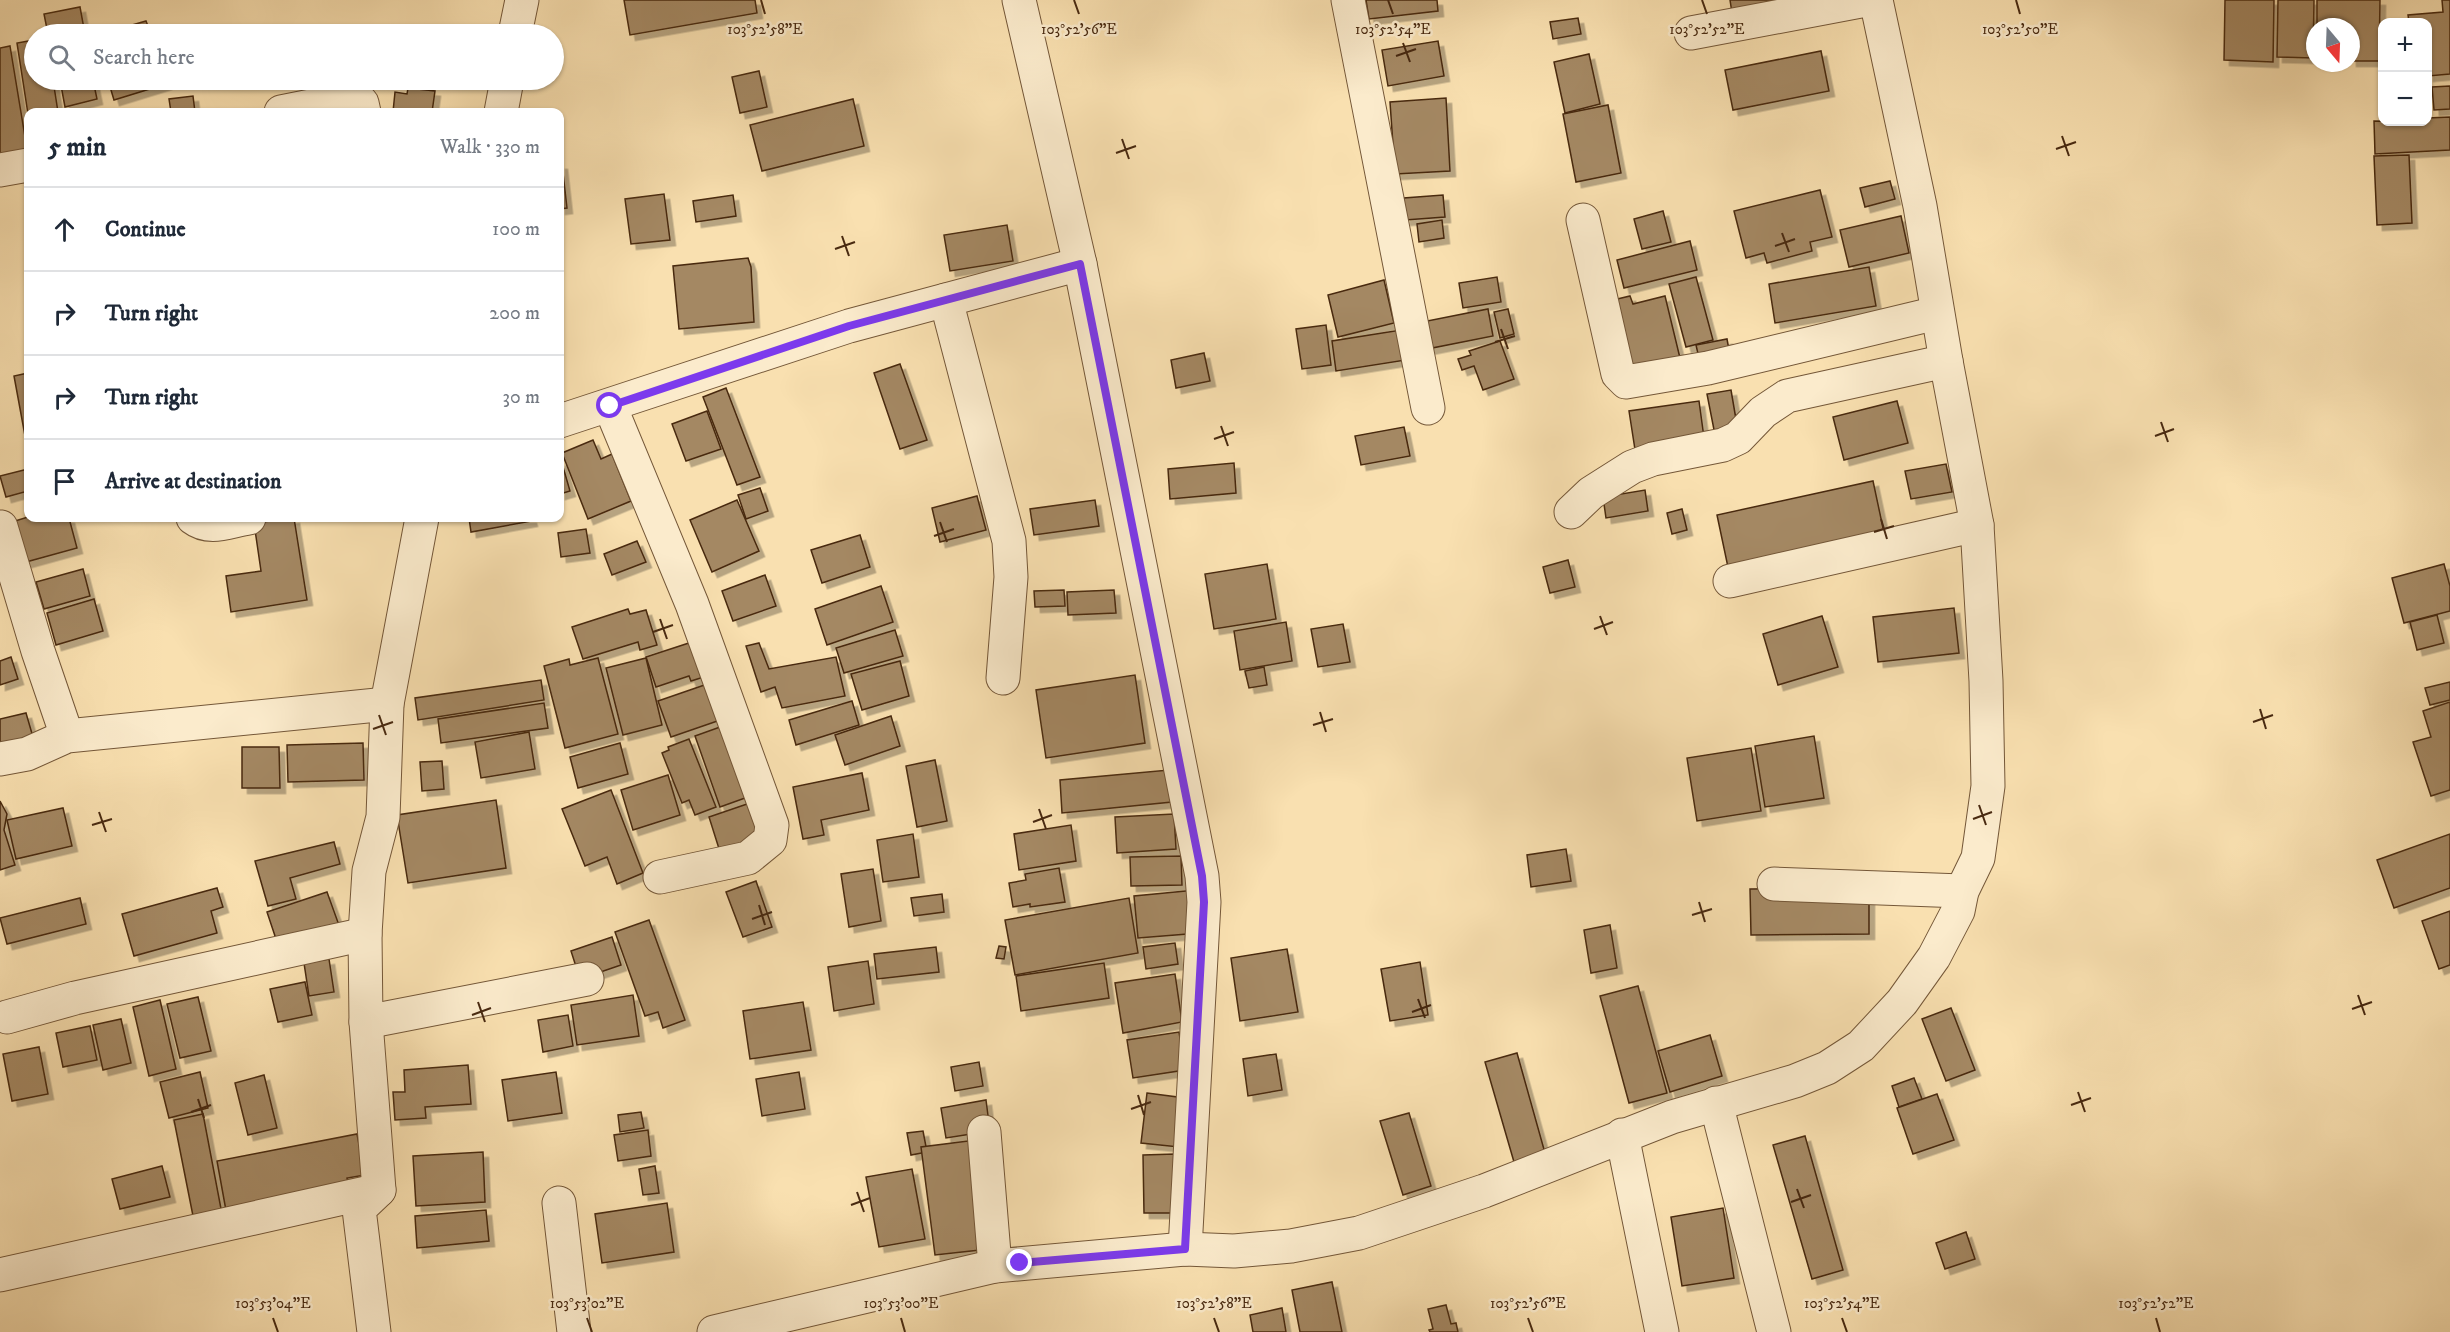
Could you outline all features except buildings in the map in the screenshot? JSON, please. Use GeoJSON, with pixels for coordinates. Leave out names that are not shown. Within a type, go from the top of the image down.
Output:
{"type":"FeatureCollection","features":[{"type":"Feature","properties":{"kind":"street"},"geometry":{"type":"LineString","coordinates":[[517,24],[522,0]]}},
{"type":"Feature","properties":{"kind":"street"},"geometry":{"type":"LineString","coordinates":[[1019,0],[1080,264],[1202,876],[1204,902],[1185,1249]]}},
{"type":"Feature","properties":{"kind":"street"},"geometry":{"type":"LineString","coordinates":[[1348,0],[1428,408]]}},
{"type":"Feature","properties":{"kind":"street"},"geometry":{"type":"LineString","coordinates":[[1691,33],[1866,0]]}},
{"type":"Feature","properties":{"kind":"street"},"geometry":{"type":"LineString","coordinates":[[724,1331],[995,1266],[1185,1249],[1246,1250],[1291,1246],[1359,1233],[1484,1191],[1622,1135],[1716,1103],[1795,1082],[1827,1068],[1862,1046],[1902,1002],[1934,957],[1958,911],[1962,891],[1978,858],[1988,786],[1977,525],[1937,313],[1920,206],[1876,0]]}},
{"type":"Feature","properties":{"kind":"street"},"geometry":{"type":"LineString","coordinates":[[502,108],[505,90]]}},
{"type":"Feature","properties":{"kind":"street"},"geometry":{"type":"LineString","coordinates":[[301,108],[356,97],[363,108]]}},
{"type":"Feature","properties":{"kind":"street"},"geometry":{"type":"LineString","coordinates":[[0,170],[24,166]]}},
{"type":"Feature","properties":{"kind":"street"},"geometry":{"type":"LineString","coordinates":[[1583,220],[1618,374],[1626,382],[1708,368],[1937,313]]}},
{"type":"Feature","properties":{"kind":"street"},"geometry":{"type":"LineString","coordinates":[[564,420],[849,326],[1080,264]]}},
{"type":"Feature","properties":{"kind":"street"},"geometry":{"type":"LineString","coordinates":[[946,300],[1009,541],[1011,577],[1003,678]]}},
{"type":"Feature","properties":{"kind":"street"},"geometry":{"type":"LineString","coordinates":[[1571,512],[1591,493],[1632,467],[1653,459],[1723,445],[1738,438],[1762,412],[1787,396],[1946,361]]}},
{"type":"Feature","properties":{"kind":"street"},"geometry":{"type":"LineString","coordinates":[[610,406],[692,604],[772,825],[770,840],[748,858],[660,877]]}},
{"type":"Feature","properties":{"kind":"street"},"geometry":{"type":"LineString","coordinates":[[200,522],[220,525],[232,522]]}},
{"type":"Feature","properties":{"kind":"street"},"geometry":{"type":"LineString","coordinates":[[379,1190],[366,1022],[369,872],[383,817],[387,704],[421,522]]}},
{"type":"Feature","properties":{"kind":"street"},"geometry":{"type":"LineString","coordinates":[[1730,581],[1977,525]]}},
{"type":"Feature","properties":{"kind":"street"},"geometry":{"type":"LineString","coordinates":[[2,527],[38,651],[67,736]]}},
{"type":"Feature","properties":{"kind":"street"},"geometry":{"type":"LineString","coordinates":[[0,759],[27,754],[67,736],[387,704]]}},
{"type":"Feature","properties":{"kind":"street"},"geometry":{"type":"LineString","coordinates":[[1774,884],[1962,891]]}},
{"type":"Feature","properties":{"kind":"street"},"geometry":{"type":"LineString","coordinates":[[7,1017],[75,998],[366,934]]}},
{"type":"Feature","properties":{"kind":"street"},"geometry":{"type":"LineString","coordinates":[[366,1022],[587,979]]}},
{"type":"Feature","properties":{"kind":"street"},"geometry":{"type":"LineString","coordinates":[[1716,1103],[1774,1332]]}},
{"type":"Feature","properties":{"kind":"street"},"geometry":{"type":"LineString","coordinates":[[984,1132],[995,1266]]}},
{"type":"Feature","properties":{"kind":"street"},"geometry":{"type":"LineString","coordinates":[[1622,1135],[1662,1332]]}},
{"type":"Feature","properties":{"kind":"street"},"geometry":{"type":"LineString","coordinates":[[0,1275],[379,1190]]}},
{"type":"Feature","properties":{"kind":"street"},"geometry":{"type":"LineString","coordinates":[[374,1332],[359,1209],[379,1190]]}},
{"type":"Feature","properties":{"kind":"street"},"geometry":{"type":"LineString","coordinates":[[559,1203],[574,1332]]}},
{"type":"Feature","properties":{"kind":"route"},"geometry":{"type":"LineString","coordinates":[[610,406],[711,370],[849,326],[1080,264],[1202,876],[1204,902],[1190,1118],[1185,1249],[1020,1263]]}}]}
